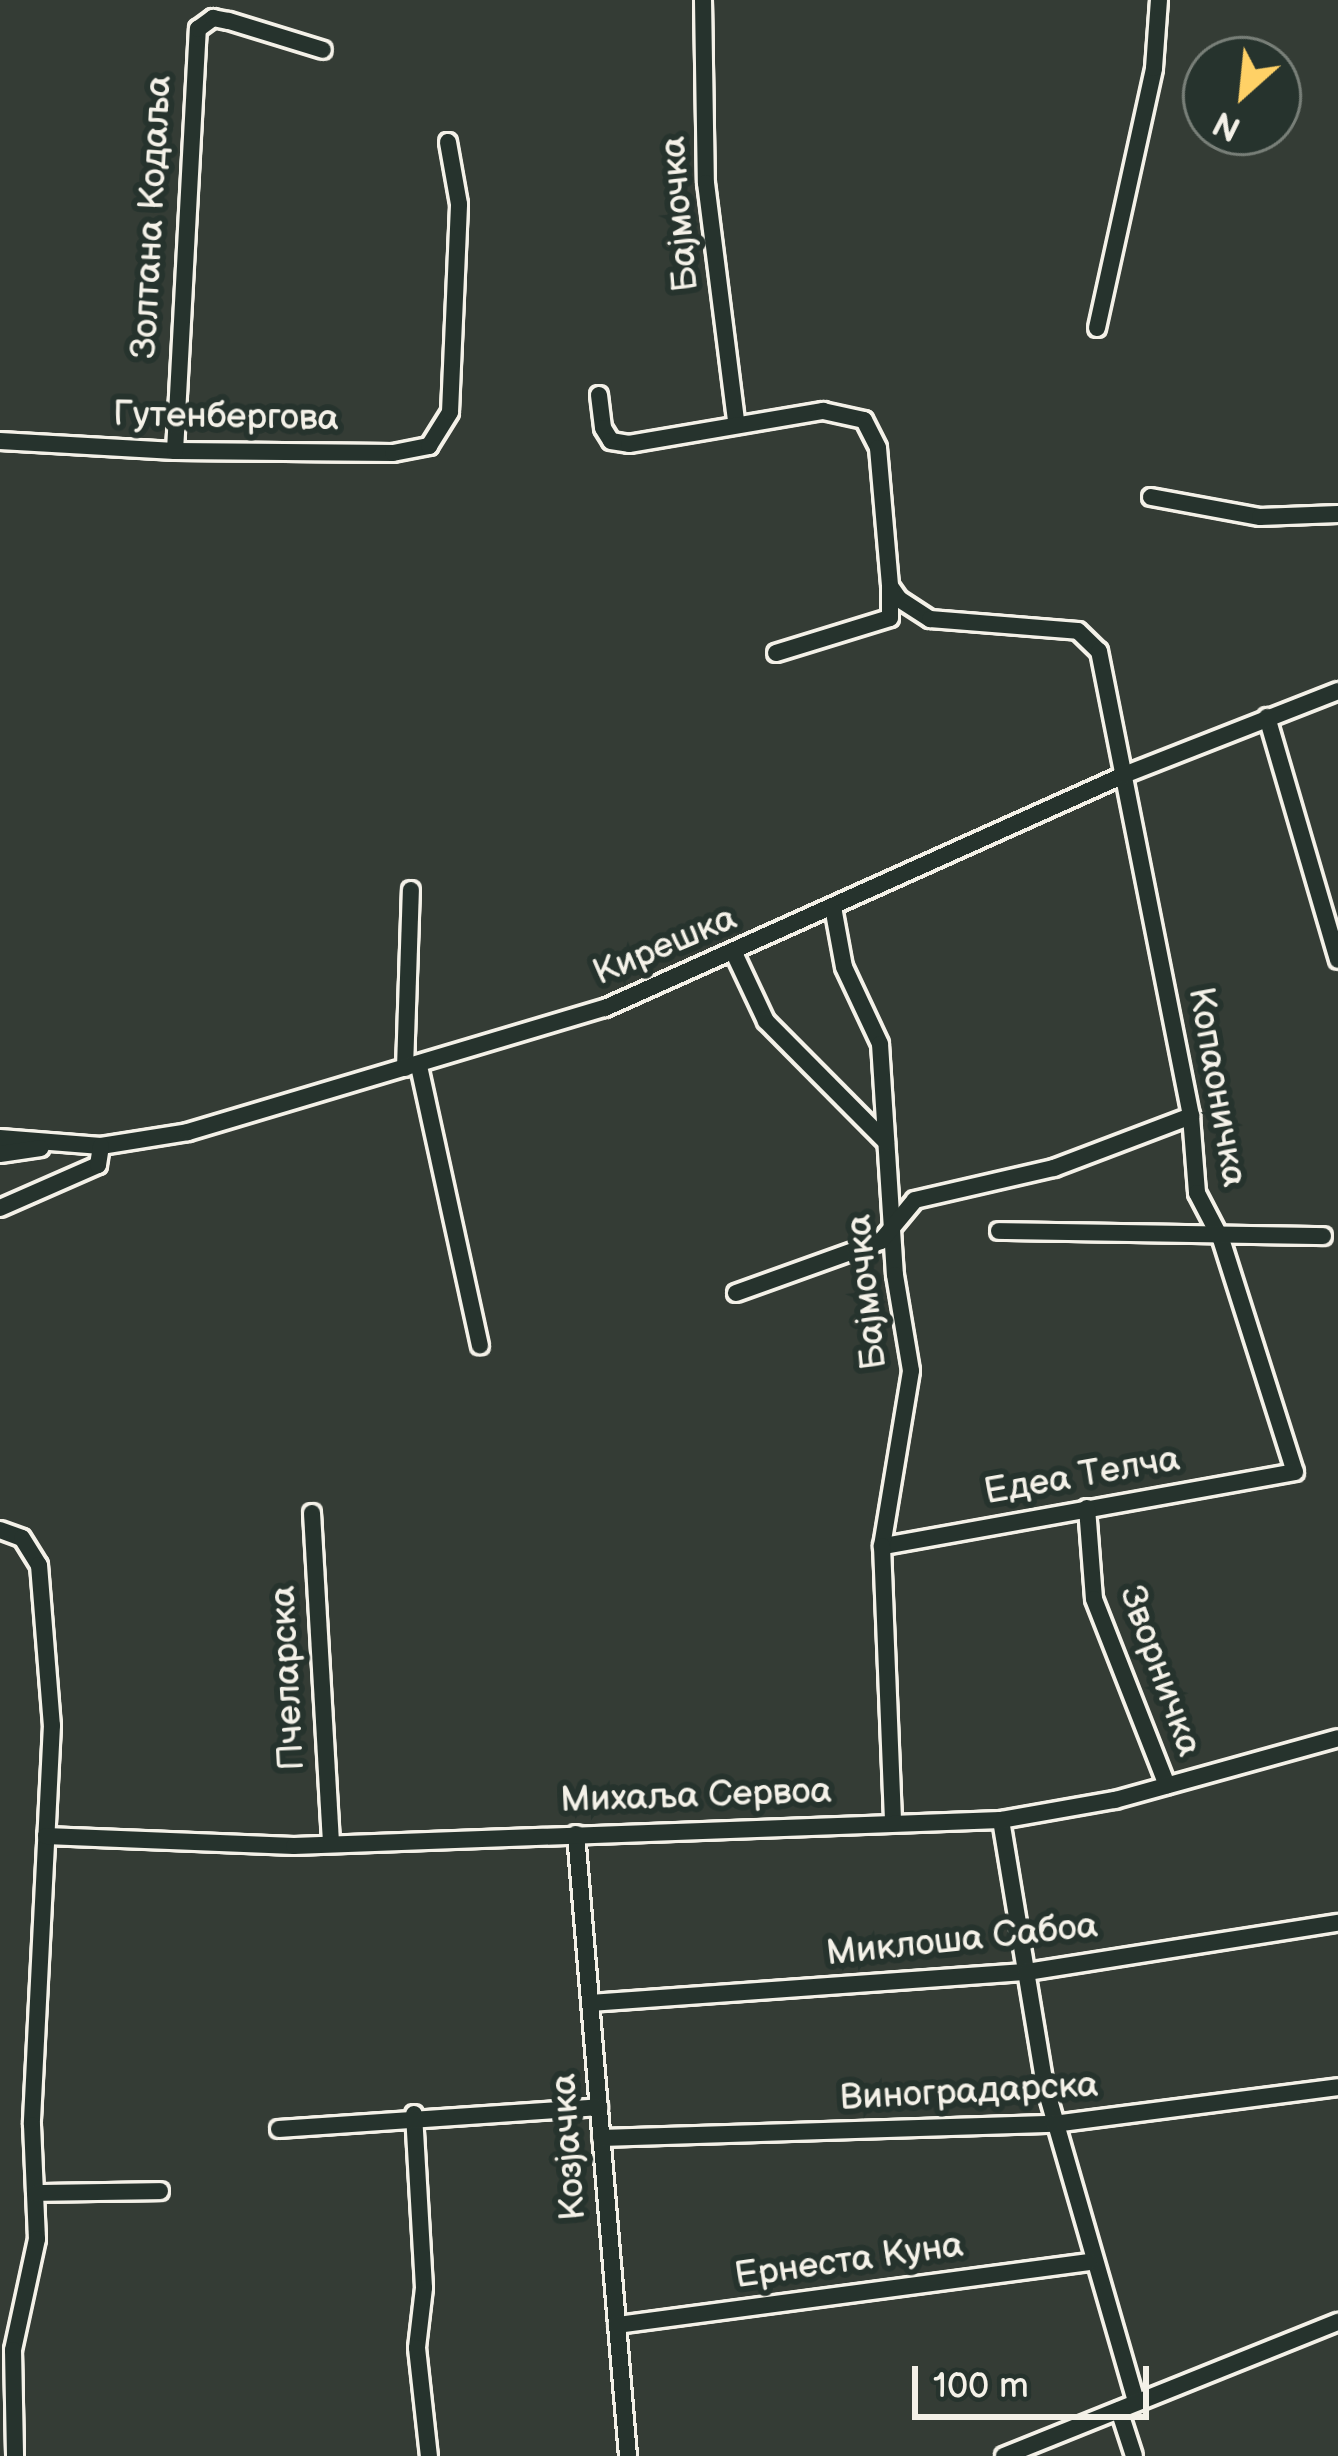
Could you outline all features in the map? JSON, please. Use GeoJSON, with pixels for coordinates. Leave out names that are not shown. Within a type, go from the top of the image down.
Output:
{"type":"FeatureCollection","features":[{"type":"Feature","properties":{"kind":"street","name":"Бајмочка"},"geometry":{"type":"LineString","coordinates":[[703,0],[706,183],[736,421]]}},
{"type":"Feature","properties":{"kind":"street"},"geometry":{"type":"LineString","coordinates":[[1097,328],[1154,68],[1159,0]]}},
{"type":"Feature","properties":{"kind":"street","name":"Золтана Кодаља"},"geometry":{"type":"LineString","coordinates":[[175,451],[198,29],[213,18],[323,50]]}},
{"type":"Feature","properties":{"kind":"street","name":"Гутенбергова"},"geometry":{"type":"LineString","coordinates":[[0,441],[175,451],[393,453],[430,446],[444,432],[459,204],[448,142]]}},
{"type":"Feature","properties":{"kind":"street"},"geometry":{"type":"LineString","coordinates":[[599,395],[611,441],[823,411],[864,420],[878,448],[890,618]]}},
{"type":"Feature","properties":{"kind":"street"},"geometry":{"type":"LineString","coordinates":[[1151,497],[1260,517],[1338,514]]}},
{"type":"Feature","properties":{"kind":"street"},"geometry":{"type":"LineString","coordinates":[[890,586],[914,614]]}},
{"type":"Feature","properties":{"kind":"street"},"geometry":{"type":"LineString","coordinates":[[776,653],[914,614],[1066,629],[1091,639],[1124,775]]}},
{"type":"Feature","properties":{"kind":"street","name":"Кирешка"},"geometry":{"type":"LineString","coordinates":[[0,1138],[101,1146],[188,1132],[605,1008],[1124,775],[1338,691]]}},
{"type":"Feature","properties":{"kind":"street"},"geometry":{"type":"LineString","coordinates":[[1267,717],[1338,960]]}},
{"type":"Feature","properties":{"kind":"street","name":"Копаоничка"},"geometry":{"type":"LineString","coordinates":[[1124,775],[1191,1116],[1197,1193],[1221,1239],[1294,1472]]}},
{"type":"Feature","properties":{"kind":"street"},"geometry":{"type":"LineString","coordinates":[[411,890],[412,1067],[480,1345]]}},
{"type":"Feature","properties":{"kind":"street","name":"Бајмочка"},"geometry":{"type":"LineString","coordinates":[[833,907],[844,967],[880,1044],[892,1232],[911,1371],[882,1546],[893,1823]]}},
{"type":"Feature","properties":{"kind":"street"},"geometry":{"type":"LineString","coordinates":[[734,953],[766,1021],[886,1143]]}},
{"type":"Feature","properties":{"kind":"street"},"geometry":{"type":"LineString","coordinates":[[736,1293],[892,1232],[915,1200],[1054,1168],[1191,1116]]}},
{"type":"Feature","properties":{"kind":"street","name":"Кирешка"},"geometry":{"type":"LineString","coordinates":[[0,1154],[59,1144]]}},
{"type":"Feature","properties":{"kind":"street"},"geometry":{"type":"LineString","coordinates":[[0,1208],[98,1165],[101,1146]]}},
{"type":"Feature","properties":{"kind":"street"},"geometry":{"type":"LineString","coordinates":[[999,1232],[1221,1239],[1323,1236]]}},
{"type":"Feature","properties":{"kind":"street","name":"Едеа Телча"},"geometry":{"type":"LineString","coordinates":[[882,1546],[1294,1472]]}},
{"type":"Feature","properties":{"kind":"street","name":"Зворничка"},"geometry":{"type":"LineString","coordinates":[[1087,1508],[1094,1599],[1167,1785]]}},
{"type":"Feature","properties":{"kind":"street","name":"Пчеларска"},"geometry":{"type":"LineString","coordinates":[[311,1513],[331,1840]]}},
{"type":"Feature","properties":{"kind":"street"},"geometry":{"type":"LineString","coordinates":[[0,1530],[22,1538],[39,1565],[52,1725],[34,2193],[37,2239],[6,2399],[15,2456]]}},
{"type":"Feature","properties":{"kind":"street","name":"Михаља Сервоа"},"geometry":{"type":"LineString","coordinates":[[46,1836],[183,1844],[1001,1820],[1167,1785],[1338,1738]]}},
{"type":"Feature","properties":{"kind":"street"},"geometry":{"type":"LineString","coordinates":[[1001,1820],[1054,2124],[1127,2406],[1134,2456]]}},
{"type":"Feature","properties":{"kind":"street","name":"Козјачка"},"geometry":{"type":"LineString","coordinates":[[576,1834],[628,2456]]}},
{"type":"Feature","properties":{"kind":"street","name":"Миклоша Сабоа"},"geometry":{"type":"LineString","coordinates":[[591,2003],[1027,1972],[1338,1923]]}},
{"type":"Feature","properties":{"kind":"street","name":"Виноградарска"},"geometry":{"type":"LineString","coordinates":[[601,2138],[1054,2124],[1338,2087]]}},
{"type":"Feature","properties":{"kind":"street"},"geometry":{"type":"LineString","coordinates":[[279,2129],[415,2114],[599,2107]]}},
{"type":"Feature","properties":{"kind":"street"},"geometry":{"type":"LineString","coordinates":[[415,2114],[424,2288],[417,2348],[429,2456]]}},
{"type":"Feature","properties":{"kind":"street"},"geometry":{"type":"LineString","coordinates":[[34,2193],[160,2191]]}},
{"type":"Feature","properties":{"kind":"street","name":"Ернеста Куна"},"geometry":{"type":"LineString","coordinates":[[617,2325],[1089,2263]]}},
{"type":"Feature","properties":{"kind":"street"},"geometry":{"type":"LineString","coordinates":[[1004,2456],[1338,2323]]}}]}
